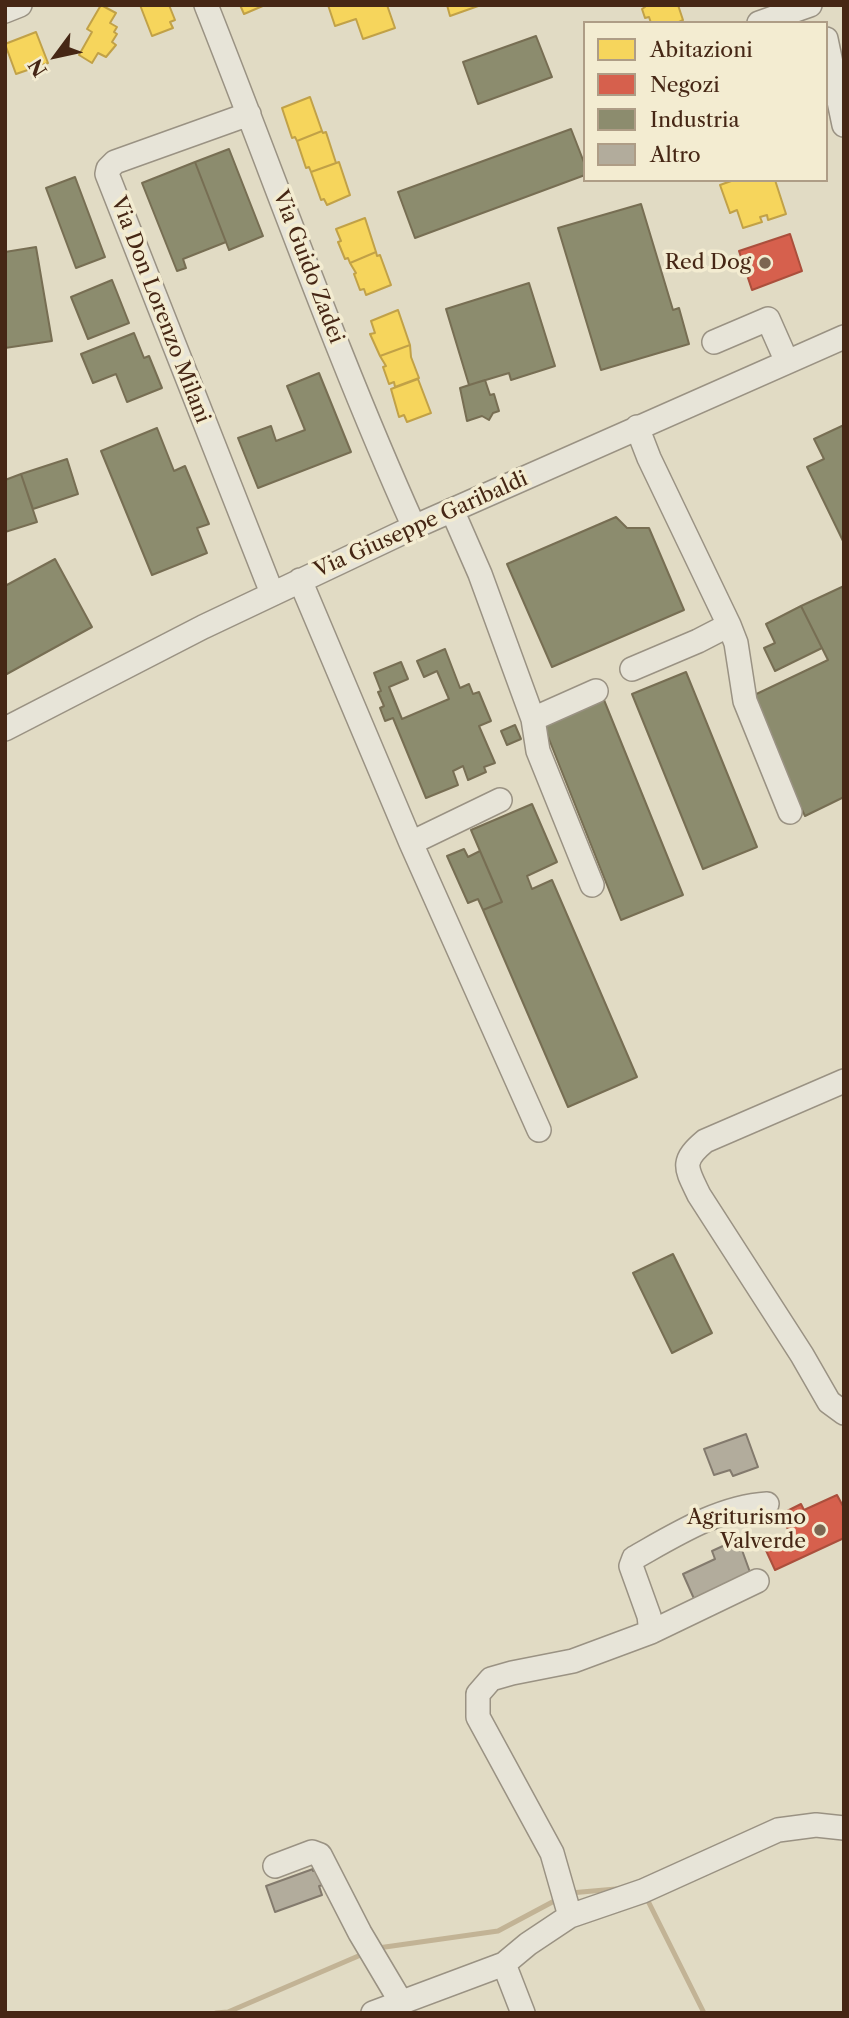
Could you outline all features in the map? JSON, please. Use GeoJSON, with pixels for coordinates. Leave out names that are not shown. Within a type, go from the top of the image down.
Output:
{"type":"FeatureCollection","features":[{"type":"Feature","properties":{"kind":"street"},"geometry":{"type":"LineString","coordinates":[[5,11],[20,5]]}},
{"type":"Feature","properties":{"kind":"street","name":"Via Guido Zadei"},"geometry":{"type":"LineString","coordinates":[[206,5],[342,356],[414,527]]}},
{"type":"Feature","properties":{"kind":"street"},"geometry":{"type":"LineString","coordinates":[[782,19],[810,5]]}},
{"type":"Feature","properties":{"kind":"street"},"geometry":{"type":"LineString","coordinates":[[830,36],[844,125]]}},
{"type":"Feature","properties":{"kind":"street","name":"Via Don Lorenzo Milani"},"geometry":{"type":"LineString","coordinates":[[249,114],[115,162],[107,174],[272,593]]}},
{"type":"Feature","properties":{"kind":"street"},"geometry":{"type":"LineString","coordinates":[[713,342],[768,319],[787,362]]}},
{"type":"Feature","properties":{"kind":"street","name":"Via Giuseppe Garibaldi"},"geometry":{"type":"LineString","coordinates":[[5,729],[272,593],[414,527],[844,337]]}},
{"type":"Feature","properties":{"kind":"street"},"geometry":{"type":"LineString","coordinates":[[637,428],[729,625],[736,643],[745,701],[790,812]]}},
{"type":"Feature","properties":{"kind":"street"},"geometry":{"type":"LineString","coordinates":[[452,510],[480,574],[533,719],[538,751],[592,885]]}},
{"type":"Feature","properties":{"kind":"street"},"geometry":{"type":"LineString","coordinates":[[300,580],[411,843],[539,1130]]}},
{"type":"Feature","properties":{"kind":"street"},"geometry":{"type":"LineString","coordinates":[[632,668],[729,625]]}},
{"type":"Feature","properties":{"kind":"street"},"geometry":{"type":"LineString","coordinates":[[533,719],[596,691]]}},
{"type":"Feature","properties":{"kind":"street"},"geometry":{"type":"LineString","coordinates":[[411,843],[500,800]]}},
{"type":"Feature","properties":{"kind":"street"},"geometry":{"type":"LineString","coordinates":[[844,1081],[705,1142],[691,1154],[688,1162],[689,1174],[699,1195],[802,1355],[829,1402],[844,1413]]}},
{"type":"Feature","properties":{"kind":"street"},"geometry":{"type":"LineString","coordinates":[[651,1632],[649,1616],[631,1566],[634,1558],[716,1515],[751,1505],[767,1504]]}},
{"type":"Feature","properties":{"kind":"street"},"geometry":{"type":"LineString","coordinates":[[570,1916],[552,1853],[478,1717],[478,1694],[491,1679],[573,1661],[651,1632],[757,1580]]}},
{"type":"Feature","properties":{"kind":"street"},"geometry":{"type":"LineString","coordinates":[[373,2013],[504,1964],[570,1916],[643,1891],[778,1829],[817,1825],[844,1828]]}},
{"type":"Feature","properties":{"kind":"street"},"geometry":{"type":"LineString","coordinates":[[275,1866],[312,1852],[320,1855],[360,1933],[401,2002]]}},
{"type":"Feature","properties":{"kind":"street"},"geometry":{"type":"LineString","coordinates":[[504,1964],[523,2013]]}},
{"type":"Feature","properties":{"kind":"building: Abitazioni"},"geometry":{"type":"Polygon","coordinates":[[[101,5],[116,13],[110,23],[117,27],[114,32],[117,34],[112,42],[116,45],[106,57],[98,53],[92,63],[79,55],[92,32],[87,29],[101,5]]]}},
{"type":"Feature","properties":{"kind":"building: Abitazioni"},"geometry":{"type":"Polygon","coordinates":[[[140,5],[169,5],[175,20],[170,22],[173,28],[152,36],[140,5]]]}},
{"type":"Feature","properties":{"kind":"building: Abitazioni"},"geometry":{"type":"Polygon","coordinates":[[[240,5],[265,5],[244,14],[240,5]]]}},
{"type":"Feature","properties":{"kind":"building: Abitazioni"},"geometry":{"type":"Polygon","coordinates":[[[328,5],[387,5],[395,28],[363,39],[356,19],[335,26],[328,5]]]}},
{"type":"Feature","properties":{"kind":"building: Abitazioni"},"geometry":{"type":"Polygon","coordinates":[[[447,5],[481,5],[450,16],[447,5]]]}},
{"type":"Feature","properties":{"kind":"building: Abitazioni"},"geometry":{"type":"Polygon","coordinates":[[[644,5],[678,5],[683,20],[650,21],[649,17],[645,18],[642,9],[644,5]]]}},
{"type":"Feature","properties":{"kind":"building: Abitazioni"},"geometry":{"type":"Polygon","coordinates":[[[36,32],[48,63],[16,74],[5,44],[36,32]]]}},
{"type":"Feature","properties":{"kind":"building: Abitazioni"},"geometry":{"type":"Polygon","coordinates":[[[310,97],[322,131],[297,141],[295,137],[292,138],[282,108],[310,97]]]}},
{"type":"Feature","properties":{"kind":"building: Abitazioni"},"geometry":{"type":"Polygon","coordinates":[[[322,131],[326,132],[336,163],[311,172],[309,167],[306,168],[297,141],[322,131]]]}},
{"type":"Feature","properties":{"kind":"building: Abitazioni"},"geometry":{"type":"Polygon","coordinates":[[[339,162],[350,195],[327,205],[324,199],[321,200],[311,172],[339,162]]]}},
{"type":"Feature","properties":{"kind":"building: Abitazioni"},"geometry":{"type":"Polygon","coordinates":[[[728,182],[776,182],[786,214],[768,220],[767,215],[760,217],[762,222],[743,228],[737,210],[730,213],[720,185],[728,182]]]}},
{"type":"Feature","properties":{"kind":"building: Abitazioni"},"geometry":{"type":"Polygon","coordinates":[[[365,218],[376,252],[350,263],[348,258],[345,259],[338,242],[341,241],[336,229],[365,218]]]}},
{"type":"Feature","properties":{"kind":"building: Abitazioni"},"geometry":{"type":"Polygon","coordinates":[[[376,252],[377,256],[380,255],[391,285],[366,295],[364,289],[360,290],[354,274],[356,273],[350,263],[376,252]]]}},
{"type":"Feature","properties":{"kind":"building: Abitazioni"},"geometry":{"type":"Polygon","coordinates":[[[398,310],[410,345],[380,356],[370,334],[375,333],[371,321],[398,310]]]}},
{"type":"Feature","properties":{"kind":"building: Abitazioni"},"geometry":{"type":"Polygon","coordinates":[[[410,345],[411,357],[419,378],[395,387],[394,382],[389,384],[383,367],[386,366],[380,356],[410,345]]]}},
{"type":"Feature","properties":{"kind":"building: Abitazioni"},"geometry":{"type":"Polygon","coordinates":[[[418,379],[431,413],[407,422],[404,415],[399,417],[391,389],[418,379]]]}},
{"type":"Feature","properties":{"kind":"building: Negozi"},"geometry":{"type":"Polygon","coordinates":[[[790,234],[802,271],[752,290],[739,251],[790,234]]]}},
{"type":"Feature","properties":{"kind":"building: Negozi"},"geometry":{"type":"Polygon","coordinates":[[[837,1495],[844,1508],[844,1538],[775,1570],[764,1546],[790,1534],[781,1514],[801,1504],[804,1510],[837,1495]]]}},
{"type":"Feature","properties":{"kind":"building: Industria"},"geometry":{"type":"Polygon","coordinates":[[[536,36],[552,77],[478,104],[463,62],[536,36]]]}},
{"type":"Feature","properties":{"kind":"building: Industria"},"geometry":{"type":"Polygon","coordinates":[[[571,129],[583,160],[583,176],[415,238],[398,192],[571,129]]]}},
{"type":"Feature","properties":{"kind":"building: Industria"},"geometry":{"type":"Polygon","coordinates":[[[229,149],[263,236],[229,250],[195,162],[229,149]]]}},
{"type":"Feature","properties":{"kind":"building: Industria"},"geometry":{"type":"Polygon","coordinates":[[[195,162],[226,242],[183,259],[186,268],[177,271],[142,183],[195,162]]]}},
{"type":"Feature","properties":{"kind":"building: Industria"},"geometry":{"type":"Polygon","coordinates":[[[75,177],[105,257],[76,268],[46,188],[75,177]]]}},
{"type":"Feature","properties":{"kind":"building: Industria"},"geometry":{"type":"Polygon","coordinates":[[[641,204],[673,310],[679,308],[689,344],[601,370],[558,228],[641,204]]]}},
{"type":"Feature","properties":{"kind":"building: Industria"},"geometry":{"type":"Polygon","coordinates":[[[36,247],[52,341],[5,348],[5,252],[36,247]]]}},
{"type":"Feature","properties":{"kind":"building: Industria"},"geometry":{"type":"Polygon","coordinates":[[[112,280],[129,323],[88,339],[71,297],[112,280]]]}},
{"type":"Feature","properties":{"kind":"building: Industria"},"geometry":{"type":"Polygon","coordinates":[[[529,283],[555,366],[511,380],[509,373],[469,385],[446,309],[529,283]]]}},
{"type":"Feature","properties":{"kind":"building: Industria"},"geometry":{"type":"Polygon","coordinates":[[[134,333],[144,358],[149,356],[162,388],[127,402],[116,374],[93,383],[81,354],[134,333]]]}},
{"type":"Feature","properties":{"kind":"building: Industria"},"geometry":{"type":"Polygon","coordinates":[[[319,373],[351,452],[258,488],[238,438],[271,426],[276,441],[305,430],[287,386],[319,373]]]}},
{"type":"Feature","properties":{"kind":"building: Industria"},"geometry":{"type":"Polygon","coordinates":[[[485,380],[490,395],[494,394],[499,411],[493,413],[489,420],[482,416],[467,421],[460,388],[485,380]]]}},
{"type":"Feature","properties":{"kind":"building: Industria"},"geometry":{"type":"Polygon","coordinates":[[[844,425],[844,543],[807,467],[824,459],[814,439],[844,425]]]}},
{"type":"Feature","properties":{"kind":"building: Industria"},"geometry":{"type":"Polygon","coordinates":[[[157,428],[174,471],[185,466],[209,524],[197,528],[207,553],[152,575],[101,451],[157,428]]]}},
{"type":"Feature","properties":{"kind":"building: Industria"},"geometry":{"type":"Polygon","coordinates":[[[67,459],[78,494],[33,509],[21,474],[67,459]]]}},
{"type":"Feature","properties":{"kind":"building: Industria"},"geometry":{"type":"Polygon","coordinates":[[[21,474],[37,522],[5,532],[5,480],[21,474]]]}},
{"type":"Feature","properties":{"kind":"building: Industria"},"geometry":{"type":"Polygon","coordinates":[[[616,517],[627,528],[649,528],[684,610],[552,667],[507,564],[616,517]]]}},
{"type":"Feature","properties":{"kind":"building: Industria"},"geometry":{"type":"Polygon","coordinates":[[[55,559],[92,627],[5,675],[5,586],[55,559]]]}},
{"type":"Feature","properties":{"kind":"building: Industria"},"geometry":{"type":"Polygon","coordinates":[[[844,586],[844,797],[805,816],[748,698],[828,660],[801,606],[844,586]]]}},
{"type":"Feature","properties":{"kind":"building: Industria"},"geometry":{"type":"Polygon","coordinates":[[[801,606],[822,648],[775,671],[764,648],[775,643],[766,624],[801,606]]]}},
{"type":"Feature","properties":{"kind":"building: Industria"},"geometry":{"type":"Polygon","coordinates":[[[445,649],[460,688],[469,684],[473,694],[479,692],[491,721],[479,726],[495,763],[484,767],[486,772],[468,780],[463,766],[453,771],[458,785],[426,798],[393,718],[385,721],[380,708],[384,706],[378,692],[381,691],[374,673],[401,662],[408,679],[389,687],[402,719],[449,699],[437,671],[424,677],[417,661],[445,649]]]}},
{"type":"Feature","properties":{"kind":"building: Industria"},"geometry":{"type":"Polygon","coordinates":[[[686,672],[757,847],[703,869],[632,694],[686,672]]]}},
{"type":"Feature","properties":{"kind":"building: Industria"},"geometry":{"type":"Polygon","coordinates":[[[604,700],[683,895],[621,920],[543,724],[604,700]]]}},
{"type":"Feature","properties":{"kind":"building: Industria"},"geometry":{"type":"Polygon","coordinates":[[[515,725],[521,739],[507,745],[501,731],[515,725]]]}},
{"type":"Feature","properties":{"kind":"building: Industria"},"geometry":{"type":"Polygon","coordinates":[[[532,804],[557,862],[527,876],[532,889],[552,880],[637,1077],[568,1107],[483,910],[502,902],[471,830],[532,804]]]}},
{"type":"Feature","properties":{"kind":"building: Industria"},"geometry":{"type":"Polygon","coordinates":[[[464,849],[468,857],[480,851],[502,902],[483,910],[478,899],[468,903],[447,856],[464,849]]]}},
{"type":"Feature","properties":{"kind":"building: Industria"},"geometry":{"type":"Polygon","coordinates":[[[673,1254],[712,1333],[672,1353],[633,1273],[673,1254]]]}},
{"type":"Feature","properties":{"kind":"building: Altro"},"geometry":{"type":"Polygon","coordinates":[[[746,1434],[758,1467],[733,1476],[730,1470],[714,1475],[704,1449],[746,1434]]]}},
{"type":"Feature","properties":{"kind":"building: Altro"},"geometry":{"type":"Polygon","coordinates":[[[738,1539],[751,1575],[695,1601],[683,1574],[715,1559],[712,1551],[738,1539]]]}},
{"type":"Feature","properties":{"kind":"building: Altro"},"geometry":{"type":"Polygon","coordinates":[[[319,1869],[324,1885],[319,1886],[322,1895],[275,1912],[266,1886],[319,1869]]]}},
{"type":"Feature","properties":{"kind":"waterway"},"geometry":{"type":"LineString","coordinates":[[570,1893],[616,1889]]}},
{"type":"Feature","properties":{"kind":"waterway"},"geometry":{"type":"LineString","coordinates":[[646,1897],[704,2013]]}},
{"type":"Feature","properties":{"kind":"waterway"},"geometry":{"type":"LineString","coordinates":[[378,1948],[498,1931],[558,1899]]}},
{"type":"Feature","properties":{"kind":"waterway"},"geometry":{"type":"LineString","coordinates":[[216,2013],[228,2012],[363,1954]]}},
{"type":"Feature","properties":{"kind":"place","name":"Red Dog"},"geometry":{"type":"Point","coordinates":[765,263]}},
{"type":"Feature","properties":{"kind":"place","name":"Agriturismo Valverde"},"geometry":{"type":"Point","coordinates":[820,1530]}}]}
